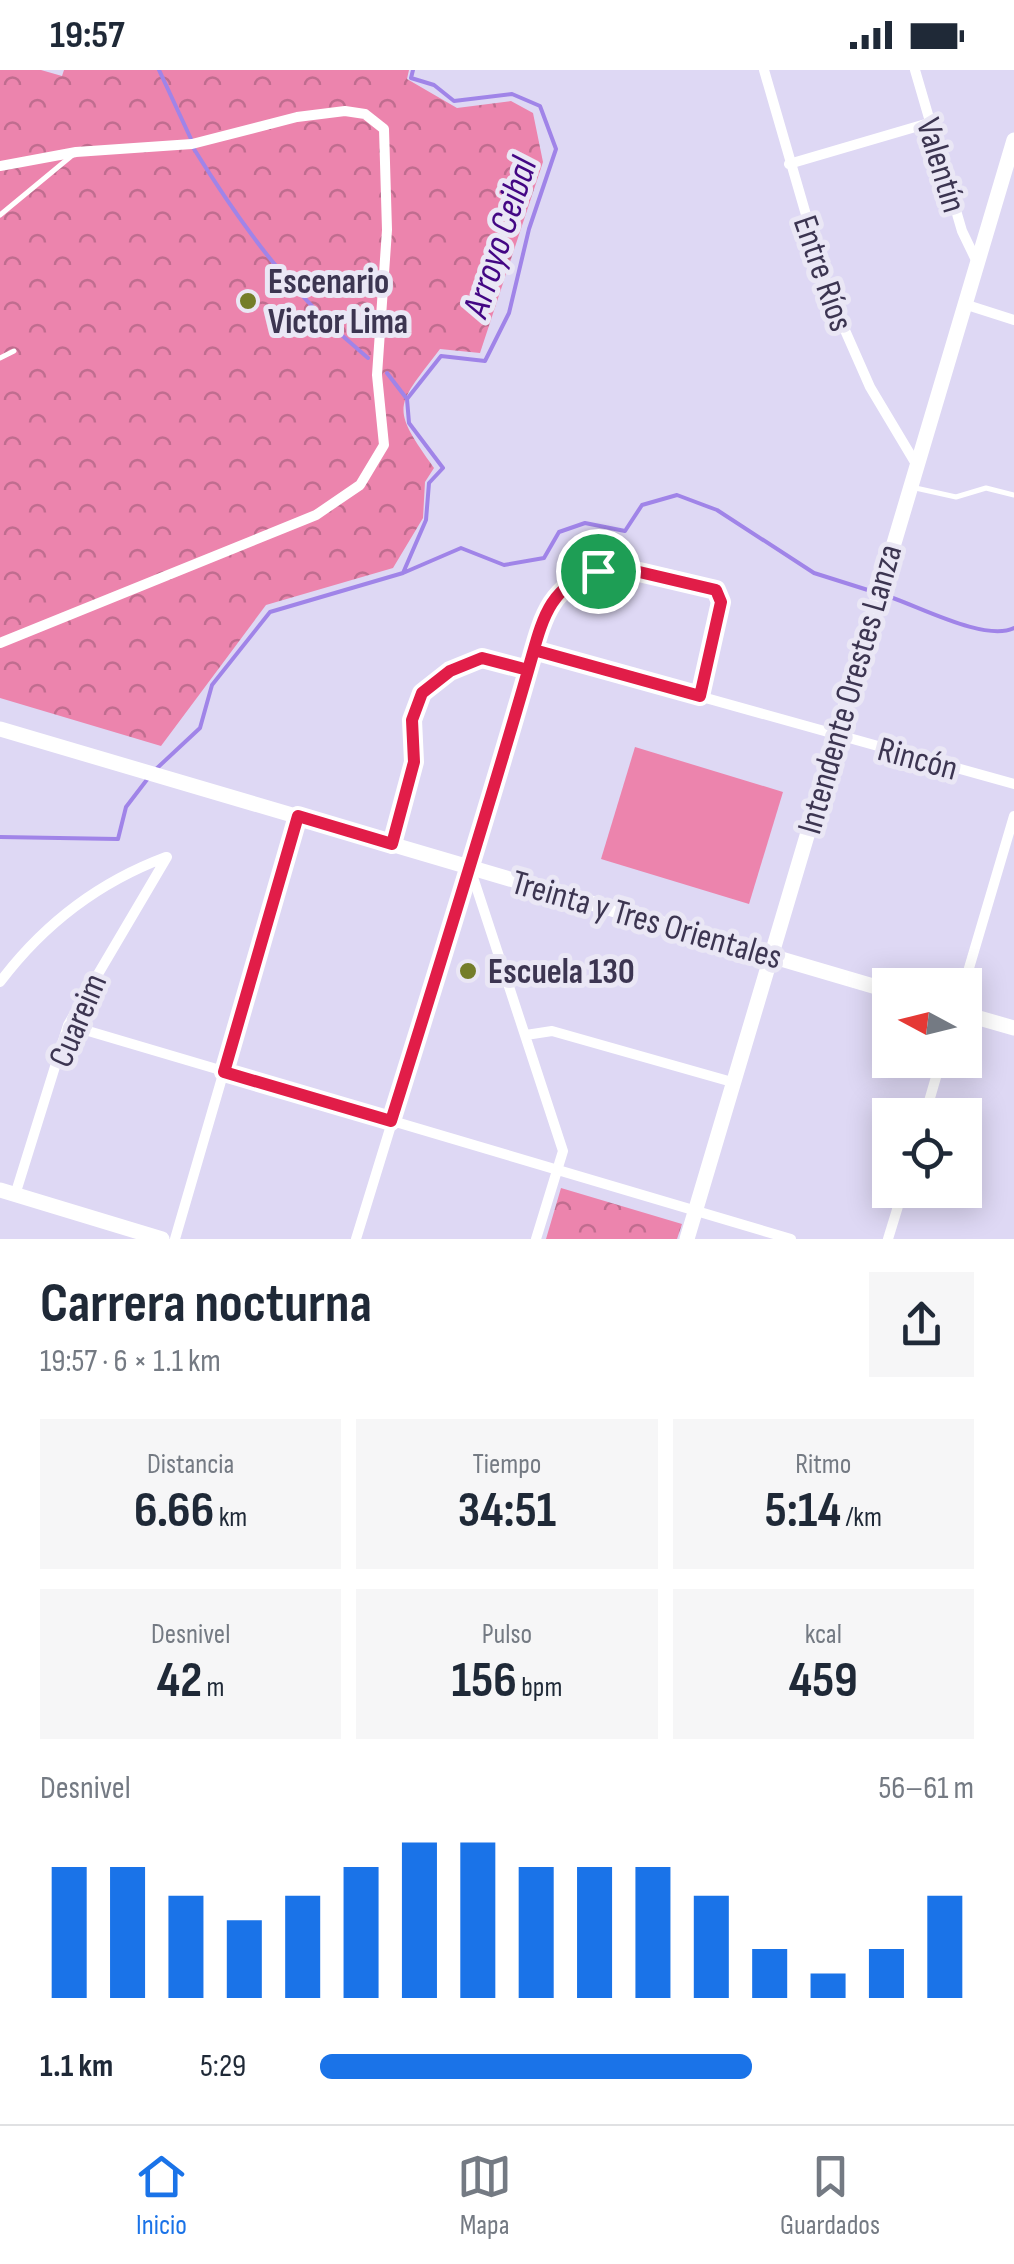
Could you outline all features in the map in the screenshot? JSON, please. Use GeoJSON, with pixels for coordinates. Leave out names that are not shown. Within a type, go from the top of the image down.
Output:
{"type":"FeatureCollection","features":[{"type":"Feature","properties":{"kind":"street","name":"Entre Ríos"},"geometry":{"type":"LineString","coordinates":[[764,70],[788,164],[849,345],[916,464]]}},
{"type":"Feature","properties":{"kind":"street","name":"Valentín"},"geometry":{"type":"LineString","coordinates":[[914,70],[962,232],[976,258]]}},
{"type":"Feature","properties":{"kind":"street"},"geometry":{"type":"LineString","coordinates":[[0,166],[76,152],[192,144],[297,117],[346,111],[365,114],[384,129],[386,230],[377,374],[384,445],[360,484],[316,515],[0,643]]}},
{"type":"Feature","properties":{"kind":"street"},"geometry":{"type":"LineString","coordinates":[[788,164],[928,124]]}},
{"type":"Feature","properties":{"kind":"street","name":"Intendente Orestes Lanza"},"geometry":{"type":"LineString","coordinates":[[687,1239],[1014,140]]}},
{"type":"Feature","properties":{"kind":"street"},"geometry":{"type":"LineString","coordinates":[[964,304],[1014,320]]}},
{"type":"Feature","properties":{"kind":"street"},"geometry":{"type":"LineString","coordinates":[[356,1239],[534,650],[554,596],[563,585],[618,567],[716,590],[721,602],[700,696]]}},
{"type":"Feature","properties":{"kind":"street","name":"Rincón"},"geometry":{"type":"LineString","coordinates":[[534,650],[1014,784]]}},
{"type":"Feature","properties":{"kind":"street","name":"Treinta y Tres Orientales"},"geometry":{"type":"LineString","coordinates":[[0,729],[872,987]]}},
{"type":"Feature","properties":{"kind":"street"},"geometry":{"type":"LineString","coordinates":[[175,1239],[298,816]]}},
{"type":"Feature","properties":{"kind":"street"},"geometry":{"type":"LineString","coordinates":[[969,968],[1014,816]]}},
{"type":"Feature","properties":{"kind":"street","name":"Cuareim"},"geometry":{"type":"LineString","coordinates":[[0,982],[40,936],[75,906],[135,868],[166,857],[68,1025],[7,1193]]}},
{"type":"Feature","properties":{"kind":"street"},"geometry":{"type":"LineString","coordinates":[[470,867],[563,1152],[536,1239]]}},
{"type":"Feature","properties":{"kind":"street"},"geometry":{"type":"LineString","coordinates":[[982,1019],[1014,1028]]}},
{"type":"Feature","properties":{"kind":"street"},"geometry":{"type":"LineString","coordinates":[[68,1025],[791,1239]]}},
{"type":"Feature","properties":{"kind":"street"},"geometry":{"type":"LineString","coordinates":[[526,1035],[552,1031],[732,1082]]}},
{"type":"Feature","properties":{"kind":"street"},"geometry":{"type":"LineString","coordinates":[[7,1193],[162,1239]]}},
{"type":"Feature","properties":{"kind":"street"},"geometry":{"type":"LineString","coordinates":[[888,1239],[897,1208]]}},
{"type":"Feature","properties":{"kind":"lane"},"geometry":{"type":"LineString","coordinates":[[0,215],[76,152]]}},
{"type":"Feature","properties":{"kind":"lane"},"geometry":{"type":"LineString","coordinates":[[0,358],[14,350]]}},
{"type":"Feature","properties":{"kind":"lane"},"geometry":{"type":"LineString","coordinates":[[908,486],[956,496],[986,488],[1014,495]]}},
{"type":"Feature","properties":{"kind":"lane"},"geometry":{"type":"LineString","coordinates":[[392,844],[414,762],[412,720],[422,693],[450,671],[482,658],[528,670]]}},
{"type":"Feature","properties":{"kind":"green space"},"geometry":{"type":"Polygon","coordinates":[[[0,70],[41,70],[62,76],[64,70],[409,70],[407,79],[457,108],[511,101],[533,113],[543,162],[480,353],[440,349],[414,384],[404,407],[410,432],[434,468],[425,482],[423,518],[393,568],[266,605],[161,746],[0,698],[0,70]]]}},
{"type":"Feature","properties":{"kind":"green space"},"geometry":{"type":"Polygon","coordinates":[[[635,747],[783,792],[749,904],[601,859],[635,747]]]}},
{"type":"Feature","properties":{"kind":"green space"},"geometry":{"type":"Polygon","coordinates":[[[561,1188],[682,1224],[677,1239],[546,1239],[561,1188]]]}},
{"type":"Feature","properties":{"kind":"waterway"},"geometry":{"type":"LineString","coordinates":[[159,70],[191,139]]}},
{"type":"Feature","properties":{"kind":"waterway","name":"Arroyo Ceibal"},"geometry":{"type":"LineString","coordinates":[[155,770],[200,728],[212,685],[270,612],[403,573],[426,520],[429,483],[443,468],[409,423],[407,399],[441,356],[485,361],[509,313],[529,229],[556,149],[540,106],[512,94],[454,101],[434,85],[411,78],[413,70]]}},
{"type":"Feature","properties":{"kind":"waterway"},"geometry":{"type":"LineString","coordinates":[[194,149],[272,261],[316,311],[368,358]]}},
{"type":"Feature","properties":{"kind":"waterway"},"geometry":{"type":"LineString","coordinates":[[387,373],[407,399]]}},
{"type":"Feature","properties":{"kind":"waterway"},"geometry":{"type":"LineString","coordinates":[[403,573],[461,548],[504,565],[544,558],[559,532],[585,523],[625,531],[642,505],[677,495],[717,510],[814,573],[871,591]]}},
{"type":"Feature","properties":{"kind":"waterway"},"geometry":{"type":"LineString","coordinates":[[890,597],[970,627],[1002,631],[1014,628]]}},
{"type":"Feature","properties":{"kind":"waterway","name":"Arroyo Ceibal"},"geometry":{"type":"LineString","coordinates":[[0,837],[118,839],[126,807],[149,777]]}},
{"type":"Feature","properties":{"kind":"place","name":"Escenario Victor Lima"},"geometry":{"type":"Point","coordinates":[248,301]}},
{"type":"Feature","properties":{"kind":"place","name":"Escuela 130"},"geometry":{"type":"Point","coordinates":[468,971]}},
{"type":"Feature","properties":{"kind":"route"},"geometry":{"type":"LineString","coordinates":[[598,571],[563,585],[554,596],[534,650],[528,670],[482,658],[450,671],[422,693],[412,720],[414,762],[392,844],[298,816],[224,1072],[391,1121],[470,867],[534,650],[700,696],[721,602],[716,590],[618,567],[598,571]]}}]}
